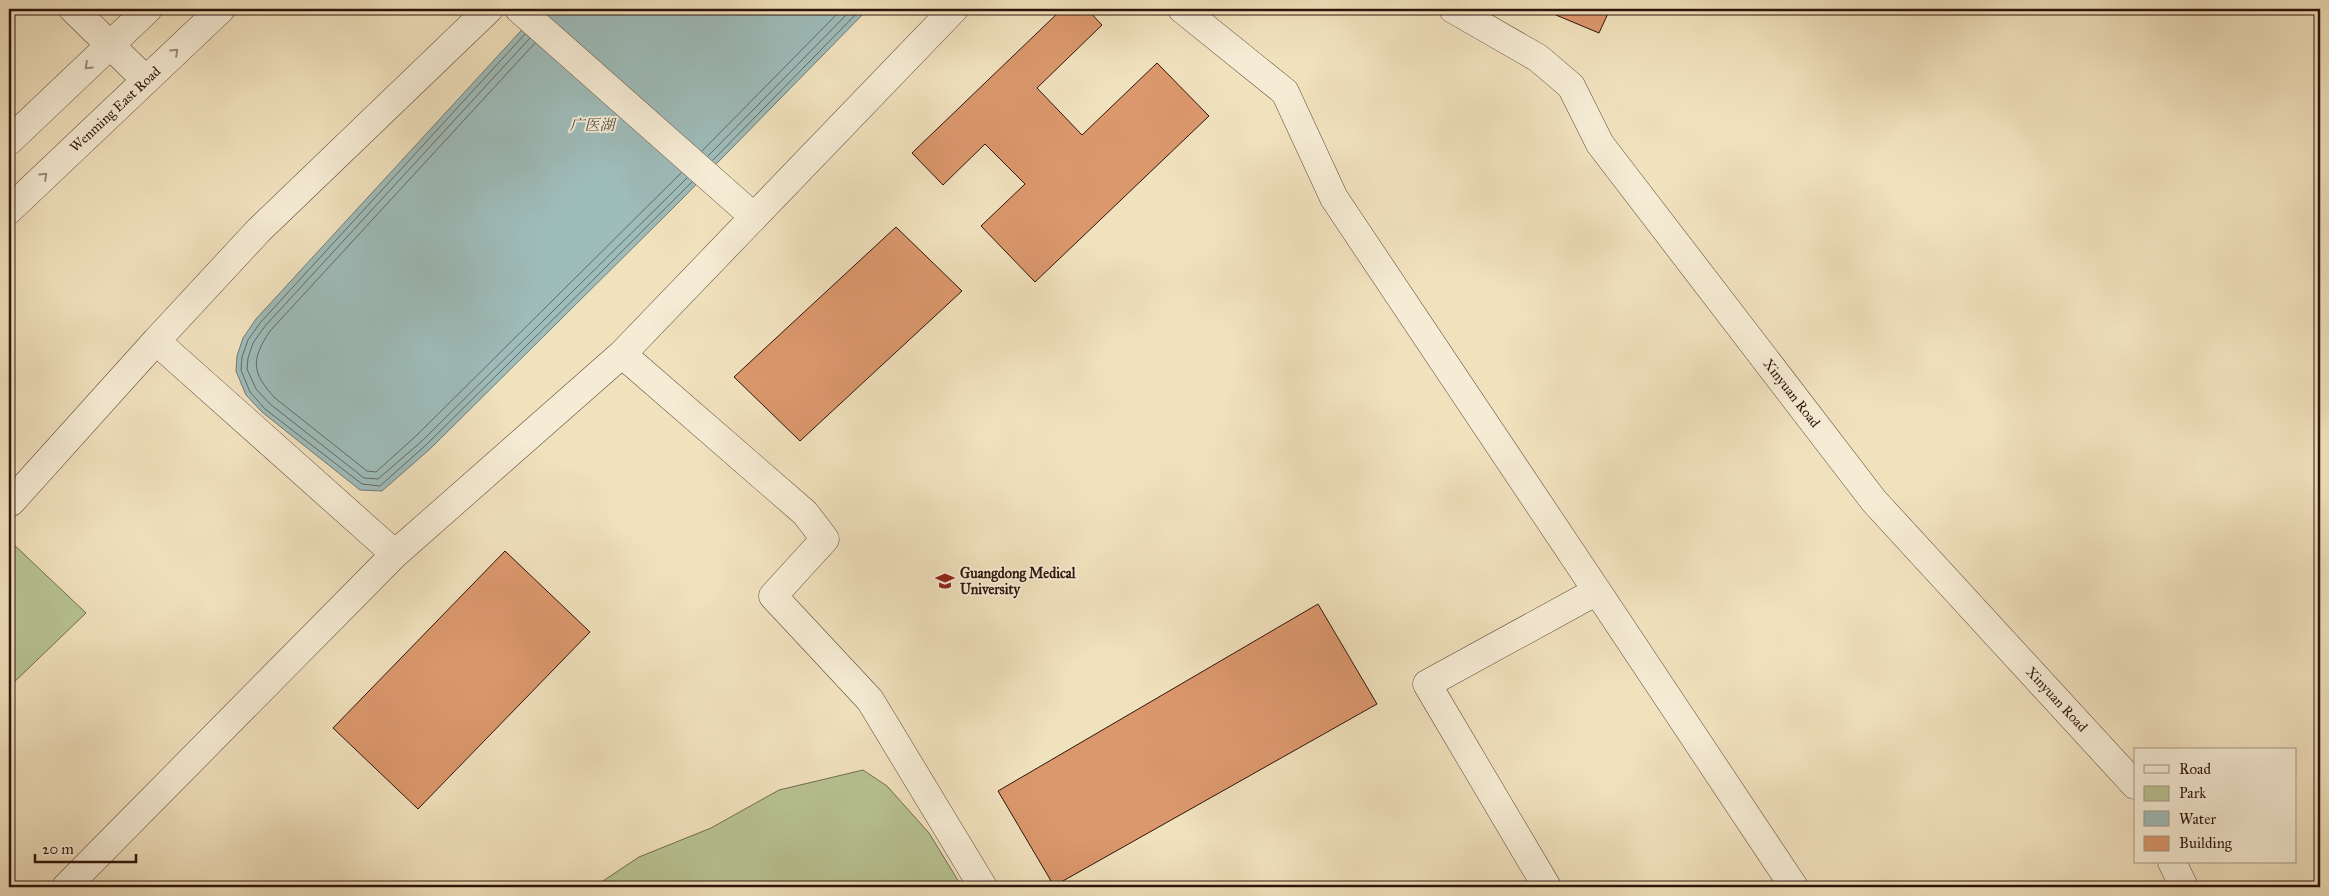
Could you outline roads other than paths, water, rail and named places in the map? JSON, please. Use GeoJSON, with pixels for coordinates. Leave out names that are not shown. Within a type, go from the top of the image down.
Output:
{"type":"FeatureCollection","features":[{"type":"Feature","properties":{"kind":"street"},"geometry":{"type":"LineString","coordinates":[[73,9],[146,80]]}},
{"type":"Feature","properties":{"kind":"street"},"geometry":{"type":"LineString","coordinates":[[9,141],[148,9]]}},
{"type":"Feature","properties":{"kind":"street","name":"Wenming East Road"},"geometry":{"type":"LineString","coordinates":[[9,210],[221,9]]}},
{"type":"Feature","properties":{"kind":"street"},"geometry":{"type":"LineString","coordinates":[[12,502],[156,341],[259,230],[489,9]]}},
{"type":"Feature","properties":{"kind":"street"},"geometry":{"type":"LineString","coordinates":[[519,9],[754,217]]}},
{"type":"Feature","properties":{"kind":"street"},"geometry":{"type":"LineString","coordinates":[[66,887],[395,554],[622,354],[954,9]]}},
{"type":"Feature","properties":{"kind":"street"},"geometry":{"type":"LineString","coordinates":[[1182,9],[1285,92],[1334,198],[1794,887]]}},
{"type":"Feature","properties":{"kind":"street","name":"Xinyuan Road"},"geometry":{"type":"LineString","coordinates":[[1453,9],[1538,58],[1571,86],[1600,144],[1874,501],[2134,784]]}},
{"type":"Feature","properties":{"kind":"street"},"geometry":{"type":"LineString","coordinates":[[156,341],[395,554]]}},
{"type":"Feature","properties":{"kind":"street"},"geometry":{"type":"LineString","coordinates":[[622,354],[805,513],[826,539],[773,596],[870,700],[984,887]]}},
{"type":"Feature","properties":{"kind":"street"},"geometry":{"type":"LineString","coordinates":[[1547,887],[1427,684],[1597,591]]}},
{"type":"Feature","properties":{"kind":"street"},"geometry":{"type":"LineString","coordinates":[[2173,864],[2184,887]]}},
{"type":"Feature","properties":{"kind":"water","name":"广医湖"},"geometry":{"type":"Polygon","coordinates":[[[541,9],[868,9],[680,201],[430,449],[382,491],[360,490],[262,412],[246,395],[236,371],[237,356],[243,338],[256,319],[541,9]]]}},
{"type":"Feature","properties":{"kind":"place","name":"Guangdong Medical University"},"geometry":{"type":"Point","coordinates":[945,581]}}]}
